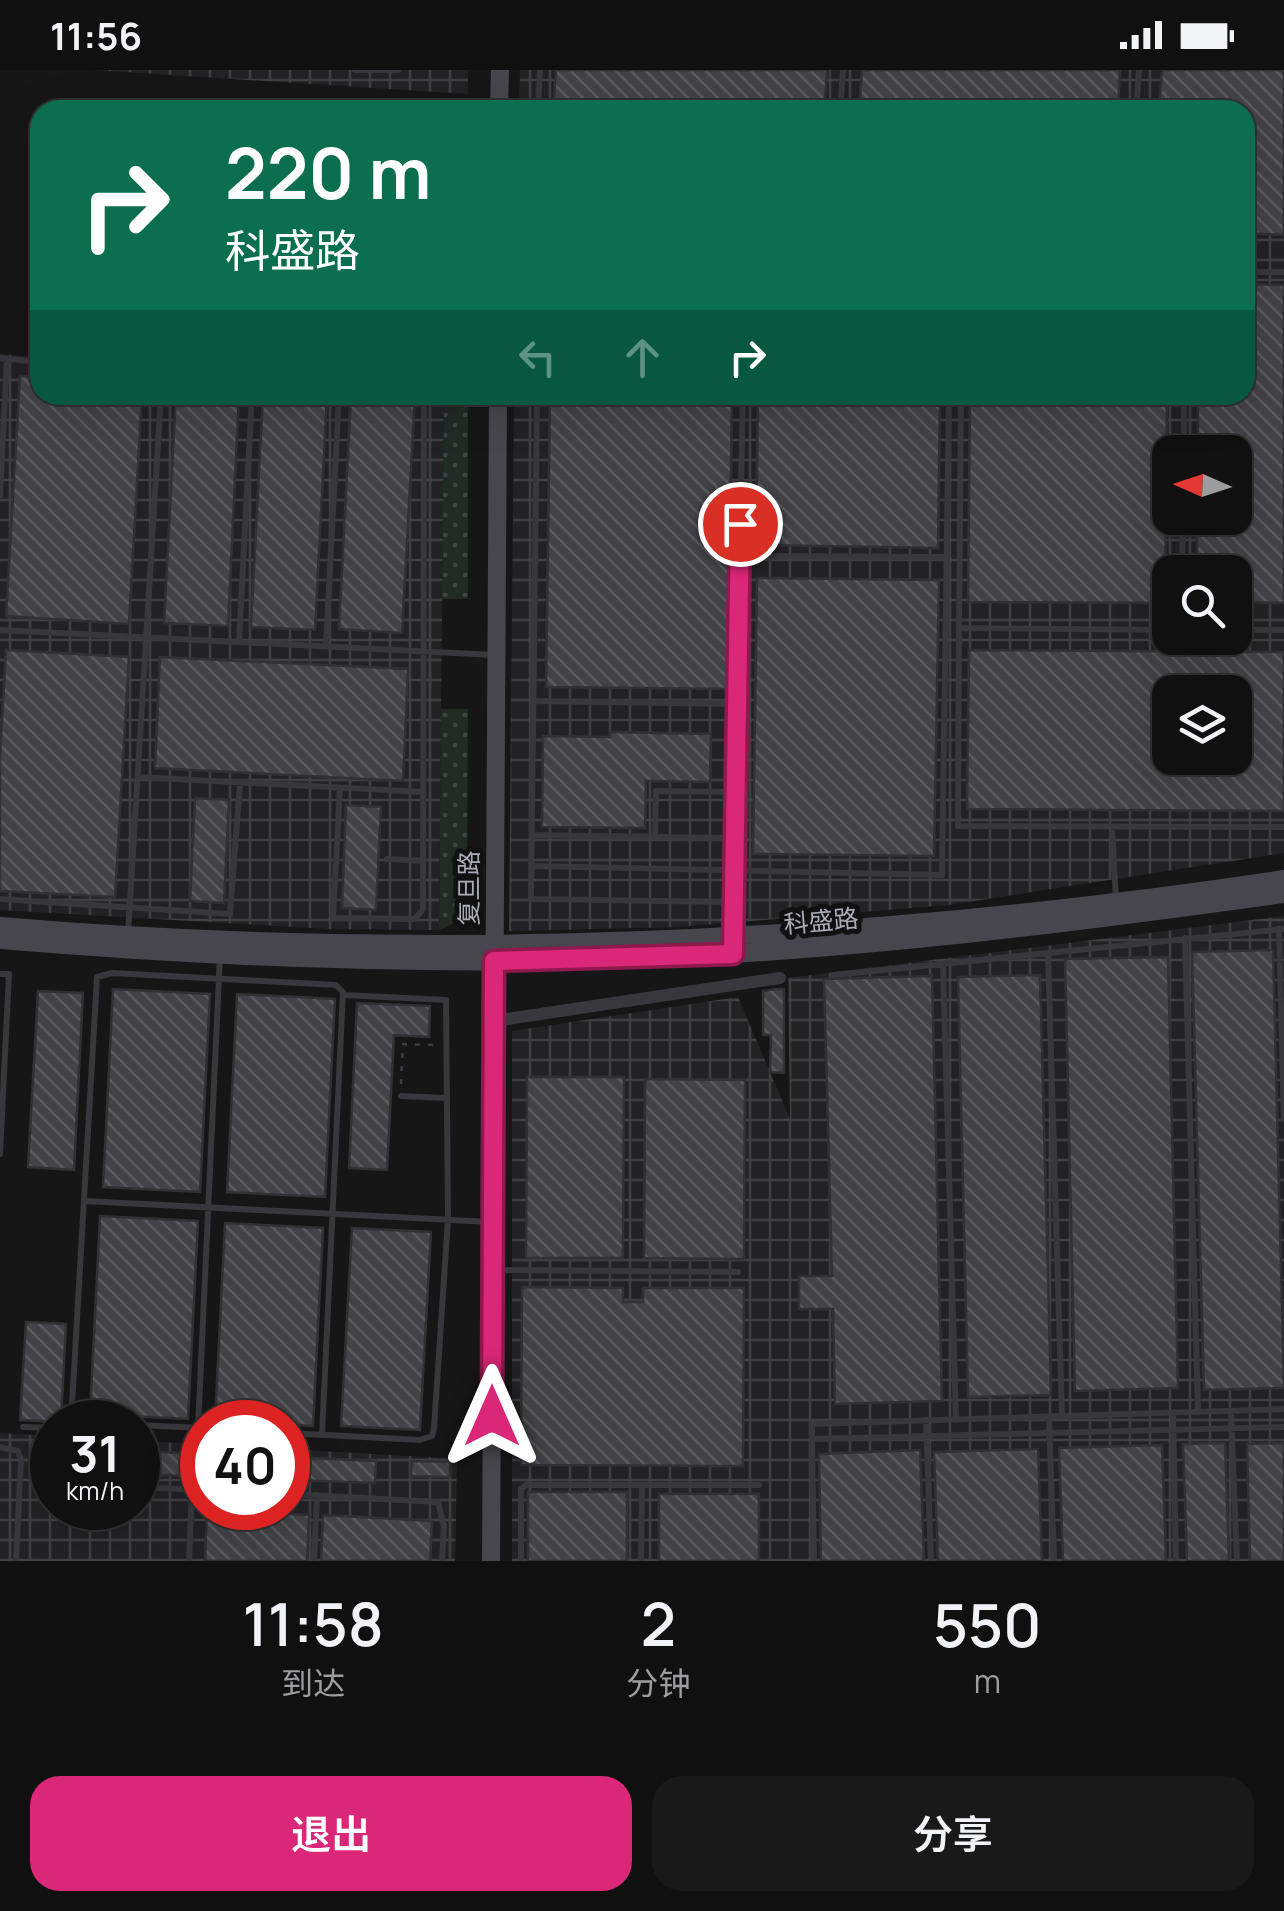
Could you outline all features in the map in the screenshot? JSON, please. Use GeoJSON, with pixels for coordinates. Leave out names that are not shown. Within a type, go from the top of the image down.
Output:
{"type":"FeatureCollection","features":[{"type":"Feature","properties":{"kind":"street"},"geometry":{"type":"LineString","coordinates":[[500,70],[500,100]]}},
{"type":"Feature","properties":{"kind":"street","name":"复旦路"},"geometry":{"type":"LineString","coordinates":[[491,1561],[498,405]]}},
{"type":"Feature","properties":{"kind":"street","name":"科盛路"},"geometry":{"type":"LineString","coordinates":[[1116,909],[1284,878]]}},
{"type":"Feature","properties":{"kind":"street","name":"科盛路"},"geometry":{"type":"LineString","coordinates":[[0,940],[494,953],[732,946],[1284,894]]}},
{"type":"Feature","properties":{"kind":"street","name":"科盛路"},"geometry":{"type":"LineString","coordinates":[[0,926],[128,943]]}},
{"type":"Feature","properties":{"kind":"street"},"geometry":{"type":"LineString","coordinates":[[494,1021],[780,978]]}},
{"type":"Feature","properties":{"kind":"lane"},"geometry":{"type":"LineString","coordinates":[[355,70],[398,70]]}},
{"type":"Feature","properties":{"kind":"lane"},"geometry":{"type":"LineString","coordinates":[[538,100],[540,70]]}},
{"type":"Feature","properties":{"kind":"lane"},"geometry":{"type":"LineString","coordinates":[[841,100],[844,70]]}},
{"type":"Feature","properties":{"kind":"lane"},"geometry":{"type":"LineString","coordinates":[[1136,100],[1138,70]]}},
{"type":"Feature","properties":{"kind":"lane"},"geometry":{"type":"LineString","coordinates":[[1255,272],[1284,272]]}},
{"type":"Feature","properties":{"kind":"lane"},"geometry":{"type":"LineString","coordinates":[[0,495],[4,359],[30,361]]}},
{"type":"Feature","properties":{"kind":"lane"},"geometry":{"type":"LineString","coordinates":[[128,943],[159,405]]}},
{"type":"Feature","properties":{"kind":"lane"},"geometry":{"type":"LineString","coordinates":[[239,642],[251,405]]}},
{"type":"Feature","properties":{"kind":"lane"},"geometry":{"type":"LineString","coordinates":[[326,646],[338,405]]}},
{"type":"Feature","properties":{"kind":"lane"},"geometry":{"type":"LineString","coordinates":[[340,788],[334,918],[416,920],[423,909],[424,405]]}},
{"type":"Feature","properties":{"kind":"lane"},"geometry":{"type":"LineString","coordinates":[[536,405],[531,899],[731,902]]}},
{"type":"Feature","properties":{"kind":"lane"},"geometry":{"type":"LineString","coordinates":[[732,946],[743,405]]}},
{"type":"Feature","properties":{"kind":"lane"},"geometry":{"type":"LineString","coordinates":[[532,866],[942,875],[949,405]]}},
{"type":"Feature","properties":{"kind":"lane"},"geometry":{"type":"LineString","coordinates":[[961,405],[958,826],[1284,827]]}},
{"type":"Feature","properties":{"kind":"lane"},"geometry":{"type":"LineString","coordinates":[[1184,405],[1184,435]]}},
{"type":"Feature","properties":{"kind":"lane"},"geometry":{"type":"LineString","coordinates":[[739,556],[947,557]]}},
{"type":"Feature","properties":{"kind":"lane"},"geometry":{"type":"LineString","coordinates":[[959,628],[1152,630]]}},
{"type":"Feature","properties":{"kind":"lane"},"geometry":{"type":"LineString","coordinates":[[0,630],[496,655]]}},
{"type":"Feature","properties":{"kind":"lane"},"geometry":{"type":"LineString","coordinates":[[1252,630],[1284,630]]}},
{"type":"Feature","properties":{"kind":"lane"},"geometry":{"type":"LineString","coordinates":[[533,700],[735,704]]}},
{"type":"Feature","properties":{"kind":"lane"},"geometry":{"type":"LineString","coordinates":[[138,777],[422,792]]}},
{"type":"Feature","properties":{"kind":"lane"},"geometry":{"type":"LineString","coordinates":[[0,899],[230,914],[240,782]]}},
{"type":"Feature","properties":{"kind":"lane"},"geometry":{"type":"LineString","coordinates":[[656,837],[656,791],[733,792]]}},
{"type":"Feature","properties":{"kind":"lane"},"geometry":{"type":"LineString","coordinates":[[1112,826],[1116,909]]}},
{"type":"Feature","properties":{"kind":"lane"},"geometry":{"type":"LineString","coordinates":[[532,835],[732,838]]}},
{"type":"Feature","properties":{"kind":"lane"},"geometry":{"type":"LineString","coordinates":[[387,859],[422,861]]}},
{"type":"Feature","properties":{"kind":"lane"},"geometry":{"type":"LineString","coordinates":[[833,975],[1282,929],[1284,1119]]}},
{"type":"Feature","properties":{"kind":"lane"},"geometry":{"type":"LineString","coordinates":[[1185,938],[1198,1412]]}},
{"type":"Feature","properties":{"kind":"lane"},"geometry":{"type":"LineString","coordinates":[[201,1400],[220,948]]}},
{"type":"Feature","properties":{"kind":"lane"},"geometry":{"type":"LineString","coordinates":[[1048,954],[1062,1416]]}},
{"type":"Feature","properties":{"kind":"lane"},"geometry":{"type":"LineString","coordinates":[[942,965],[956,1420]]}},
{"type":"Feature","properties":{"kind":"lane"},"geometry":{"type":"LineString","coordinates":[[73,1400],[97,977],[112,972],[336,985],[344,995],[322,1434]]}},
{"type":"Feature","properties":{"kind":"lane"},"geometry":{"type":"LineString","coordinates":[[0,974],[10,974],[0,1154]]}},
{"type":"Feature","properties":{"kind":"lane"},"geometry":{"type":"LineString","coordinates":[[310,1434],[420,1440],[432,1436],[448,1219],[446,1000],[344,995]]}},
{"type":"Feature","properties":{"kind":"lane"},"geometry":{"type":"LineString","coordinates":[[400,1096],[446,1098]]}},
{"type":"Feature","properties":{"kind":"lane"},"geometry":{"type":"LineString","coordinates":[[84,1201],[492,1222]]}},
{"type":"Feature","properties":{"kind":"lane"},"geometry":{"type":"LineString","coordinates":[[492,1270],[738,1272]]}},
{"type":"Feature","properties":{"kind":"lane"},"geometry":{"type":"LineString","coordinates":[[814,1561],[812,1424],[1284,1409]]}},
{"type":"Feature","properties":{"kind":"lane"},"geometry":{"type":"LineString","coordinates":[[1232,1411],[1237,1561]]}},
{"type":"Feature","properties":{"kind":"lane"},"geometry":{"type":"LineString","coordinates":[[1173,1413],[1176,1561]]}},
{"type":"Feature","properties":{"kind":"lane"},"geometry":{"type":"LineString","coordinates":[[1049,1416],[1054,1561]]}},
{"type":"Feature","properties":{"kind":"lane"},"geometry":{"type":"LineString","coordinates":[[926,1420],[931,1561]]}},
{"type":"Feature","properties":{"kind":"lane"},"geometry":{"type":"LineString","coordinates":[[23,1427],[30,1427]]}},
{"type":"Feature","properties":{"kind":"lane"},"geometry":{"type":"LineString","coordinates":[[812,1439],[1284,1427]]}},
{"type":"Feature","properties":{"kind":"lane"},"geometry":{"type":"LineString","coordinates":[[0,1448],[18,1451],[22,1460],[16,1561]]}},
{"type":"Feature","properties":{"kind":"lane"},"geometry":{"type":"LineString","coordinates":[[521,1561],[521,1489],[526,1485],[759,1485]]}},
{"type":"Feature","properties":{"kind":"lane"},"geometry":{"type":"LineString","coordinates":[[641,1561],[642,1487]]}},
{"type":"Feature","properties":{"kind":"lane"},"geometry":{"type":"LineString","coordinates":[[310,1495],[438,1502],[444,1527],[442,1561]]}},
{"type":"Feature","properties":{"kind":"lane"},"geometry":{"type":"LineString","coordinates":[[314,1561],[317,1495]]}},
{"type":"Feature","properties":{"kind":"lane"},"geometry":{"type":"LineString","coordinates":[[189,1561],[190,1530]]}},
{"type":"Feature","properties":{"kind":"path"},"geometry":{"type":"LineString","coordinates":[[400,1096],[403,1044],[446,1046]]}},
{"type":"Feature","properties":{"kind":"shaded area"},"geometry":{"type":"Polygon","coordinates":[[[93,70],[468,70],[468,94],[93,70]]]}},
{"type":"Feature","properties":{"kind":"shaded area"},"geometry":{"type":"Polygon","coordinates":[[[520,70],[1284,70],[1284,853],[948,905],[678,927],[509,931],[514,405],[1255,405],[1255,100],[519,100],[520,70]]]}},
{"type":"Feature","properties":{"kind":"shaded area"},"geometry":{"type":"Polygon","coordinates":[[[0,354],[30,356],[30,405],[444,405],[439,930],[329,929],[0,910],[0,354]]]}},
{"type":"Feature","properties":{"kind":"shaded area"},"geometry":{"type":"Polygon","coordinates":[[[444,405],[468,405],[468,599],[442,599],[444,405]]]}},
{"type":"Feature","properties":{"kind":"shaded area"},"geometry":{"type":"Polygon","coordinates":[[[441,709],[468,709],[467,892],[460,916],[439,930],[441,709]]]}},
{"type":"Feature","properties":{"kind":"shaded area"},"geometry":{"type":"Polygon","coordinates":[[[1284,916],[1284,1561],[512,1561],[512,1031],[738,997],[790,1119],[788,978],[1284,916]]]}},
{"type":"Feature","properties":{"kind":"shaded area"},"geometry":{"type":"Polygon","coordinates":[[[0,1433],[30,1435],[30,1530],[160,1530],[160,1442],[180,1443],[180,1530],[310,1530],[310,1450],[457,1459],[455,1561],[0,1561],[0,1433]]]}},
{"type":"Feature","properties":{"kind":"building"},"geometry":{"type":"Polygon","coordinates":[[[556,70],[827,70],[825,100],[554,100],[556,70]]]}},
{"type":"Feature","properties":{"kind":"building"},"geometry":{"type":"Polygon","coordinates":[[[862,70],[1120,70],[1118,100],[860,100],[862,70]]]}},
{"type":"Feature","properties":{"kind":"building"},"geometry":{"type":"Polygon","coordinates":[[[1162,70],[1284,70],[1284,235],[1255,234],[1255,100],[1160,100],[1162,70]]]}},
{"type":"Feature","properties":{"kind":"building"},"geometry":{"type":"Polygon","coordinates":[[[1255,284],[1284,285],[1284,603],[1252,602],[1252,555],[1197,555],[1197,535],[1252,535],[1252,435],[1198,435],[1198,405],[1255,405],[1255,284]]]}},
{"type":"Feature","properties":{"kind":"building"},"geometry":{"type":"Polygon","coordinates":[[[20,376],[30,376],[30,405],[141,405],[129,624],[6,616],[20,376]]]}},
{"type":"Feature","properties":{"kind":"building"},"geometry":{"type":"Polygon","coordinates":[[[175,405],[239,405],[228,626],[164,623],[175,405]]]}},
{"type":"Feature","properties":{"kind":"building"},"geometry":{"type":"Polygon","coordinates":[[[262,405],[326,405],[315,630],[251,627],[262,405]]]}},
{"type":"Feature","properties":{"kind":"building"},"geometry":{"type":"Polygon","coordinates":[[[350,405],[414,405],[402,633],[339,629],[350,405]]]}},
{"type":"Feature","properties":{"kind":"building"},"geometry":{"type":"Polygon","coordinates":[[[550,405],[732,405],[728,689],[546,687],[550,405]]]}},
{"type":"Feature","properties":{"kind":"building"},"geometry":{"type":"Polygon","coordinates":[[[758,405],[940,405],[938,548],[756,545],[758,405]]]}},
{"type":"Feature","properties":{"kind":"building"},"geometry":{"type":"Polygon","coordinates":[[[970,405],[1167,405],[1167,435],[1152,435],[1152,535],[1166,535],[1165,555],[1152,555],[1152,603],[968,602],[970,405]]]}},
{"type":"Feature","properties":{"kind":"building"},"geometry":{"type":"Polygon","coordinates":[[[757,578],[939,580],[934,856],[753,854],[757,578]]]}},
{"type":"Feature","properties":{"kind":"building"},"geometry":{"type":"Polygon","coordinates":[[[6,650],[129,657],[115,897],[0,891],[0,756],[6,650]]]}},
{"type":"Feature","properties":{"kind":"building"},"geometry":{"type":"Polygon","coordinates":[[[969,650],[1152,651],[1152,655],[1284,652],[1284,811],[967,809],[969,650]]]}},
{"type":"Feature","properties":{"kind":"building"},"geometry":{"type":"Polygon","coordinates":[[[160,657],[408,669],[403,781],[155,768],[160,657]]]}},
{"type":"Feature","properties":{"kind":"building"},"geometry":{"type":"Polygon","coordinates":[[[610,732],[711,734],[710,782],[646,781],[645,828],[542,827],[543,736],[610,737],[610,732]]]}},
{"type":"Feature","properties":{"kind":"building"},"geometry":{"type":"Polygon","coordinates":[[[195,798],[229,800],[224,903],[190,901],[195,798]]]}},
{"type":"Feature","properties":{"kind":"building"},"geometry":{"type":"Polygon","coordinates":[[[346,805],[381,807],[376,910],[342,908],[346,805]]]}},
{"type":"Feature","properties":{"kind":"building"},"geometry":{"type":"Polygon","coordinates":[[[1273,950],[1284,1388],[1204,1390],[1192,952],[1273,950]]]}},
{"type":"Feature","properties":{"kind":"building"},"geometry":{"type":"Polygon","coordinates":[[[1168,957],[1178,1388],[1075,1391],[1065,959],[1168,957]]]}},
{"type":"Feature","properties":{"kind":"building"},"geometry":{"type":"Polygon","coordinates":[[[1040,975],[1051,1395],[968,1397],[958,977],[1040,975]]]}},
{"type":"Feature","properties":{"kind":"building"},"geometry":{"type":"Polygon","coordinates":[[[932,976],[942,1401],[835,1404],[833,1309],[799,1309],[799,1276],[832,1276],[824,979],[932,976]]]}},
{"type":"Feature","properties":{"kind":"building"},"geometry":{"type":"Polygon","coordinates":[[[113,989],[210,994],[200,1192],[103,1187],[113,989]]]}},
{"type":"Feature","properties":{"kind":"building"},"geometry":{"type":"Polygon","coordinates":[[[784,989],[784,1073],[770,1072],[771,1035],[763,1035],[763,991],[784,989]]]}},
{"type":"Feature","properties":{"kind":"building"},"geometry":{"type":"Polygon","coordinates":[[[38,991],[83,993],[74,1170],[28,1167],[38,991]]]}},
{"type":"Feature","properties":{"kind":"building"},"geometry":{"type":"Polygon","coordinates":[[[237,994],[335,999],[325,1197],[227,1192],[237,994]]]}},
{"type":"Feature","properties":{"kind":"building"},"geometry":{"type":"Polygon","coordinates":[[[357,1003],[430,1006],[429,1037],[394,1035],[387,1170],[349,1168],[357,1003]]]}},
{"type":"Feature","properties":{"kind":"building"},"geometry":{"type":"Polygon","coordinates":[[[527,1077],[624,1077],[623,1258],[526,1258],[527,1077]]]}},
{"type":"Feature","properties":{"kind":"building"},"geometry":{"type":"Polygon","coordinates":[[[645,1079],[745,1080],[744,1259],[644,1258],[645,1079]]]}},
{"type":"Feature","properties":{"kind":"building"},"geometry":{"type":"Polygon","coordinates":[[[100,1216],[198,1221],[189,1400],[180,1400],[180,1419],[160,1418],[160,1400],[91,1400],[100,1216]]]}},
{"type":"Feature","properties":{"kind":"building"},"geometry":{"type":"Polygon","coordinates":[[[225,1223],[323,1228],[313,1426],[310,1400],[216,1400],[225,1223]]]}},
{"type":"Feature","properties":{"kind":"building"},"geometry":{"type":"Polygon","coordinates":[[[352,1228],[431,1232],[420,1430],[341,1426],[352,1228]]]}},
{"type":"Feature","properties":{"kind":"building"},"geometry":{"type":"Polygon","coordinates":[[[522,1287],[623,1288],[623,1302],[643,1302],[643,1288],[744,1288],[743,1466],[521,1465],[522,1287]]]}},
{"type":"Feature","properties":{"kind":"building"},"geometry":{"type":"Polygon","coordinates":[[[26,1322],[66,1324],[62,1400],[30,1400],[30,1420],[20,1420],[26,1322]]]}},
{"type":"Feature","properties":{"kind":"building"},"geometry":{"type":"Polygon","coordinates":[[[1225,1443],[1229,1561],[1187,1561],[1183,1444],[1225,1443]]]}},
{"type":"Feature","properties":{"kind":"building"},"geometry":{"type":"Polygon","coordinates":[[[1284,1443],[1284,1561],[1250,1561],[1247,1444],[1284,1443]]]}},
{"type":"Feature","properties":{"kind":"building"},"geometry":{"type":"Polygon","coordinates":[[[1162,1445],[1166,1561],[1063,1561],[1059,1448],[1162,1445]]]}},
{"type":"Feature","properties":{"kind":"building"},"geometry":{"type":"Polygon","coordinates":[[[1038,1449],[1042,1561],[938,1561],[934,1452],[1038,1449]]]}},
{"type":"Feature","properties":{"kind":"building"},"geometry":{"type":"Polygon","coordinates":[[[920,1450],[924,1561],[821,1561],[819,1454],[920,1450]]]}},
{"type":"Feature","properties":{"kind":"building"},"geometry":{"type":"Polygon","coordinates":[[[160,1452],[180,1453],[180,1476],[160,1475],[160,1452]]]}},
{"type":"Feature","properties":{"kind":"building"},"geometry":{"type":"Polygon","coordinates":[[[310,1458],[376,1461],[375,1483],[310,1481],[310,1458]]]}},
{"type":"Feature","properties":{"kind":"building"},"geometry":{"type":"Polygon","coordinates":[[[412,1461],[450,1462],[450,1477],[411,1476],[412,1461]]]}},
{"type":"Feature","properties":{"kind":"building"},"geometry":{"type":"Polygon","coordinates":[[[528,1492],[627,1492],[627,1561],[528,1561],[528,1492]]]}},
{"type":"Feature","properties":{"kind":"building"},"geometry":{"type":"Polygon","coordinates":[[[659,1494],[759,1494],[759,1561],[659,1561],[659,1494]]]}},
{"type":"Feature","properties":{"kind":"building"},"geometry":{"type":"Polygon","coordinates":[[[323,1515],[432,1521],[430,1561],[321,1561],[323,1515]]]}},
{"type":"Feature","properties":{"kind":"building"},"geometry":{"type":"Polygon","coordinates":[[[206,1530],[308,1530],[307,1561],[205,1561],[206,1530]]]}},
{"type":"Feature","properties":{"kind":"route"},"geometry":{"type":"LineString","coordinates":[[492,1416],[494,961],[733,954],[730,896],[740,524]]}}]}
